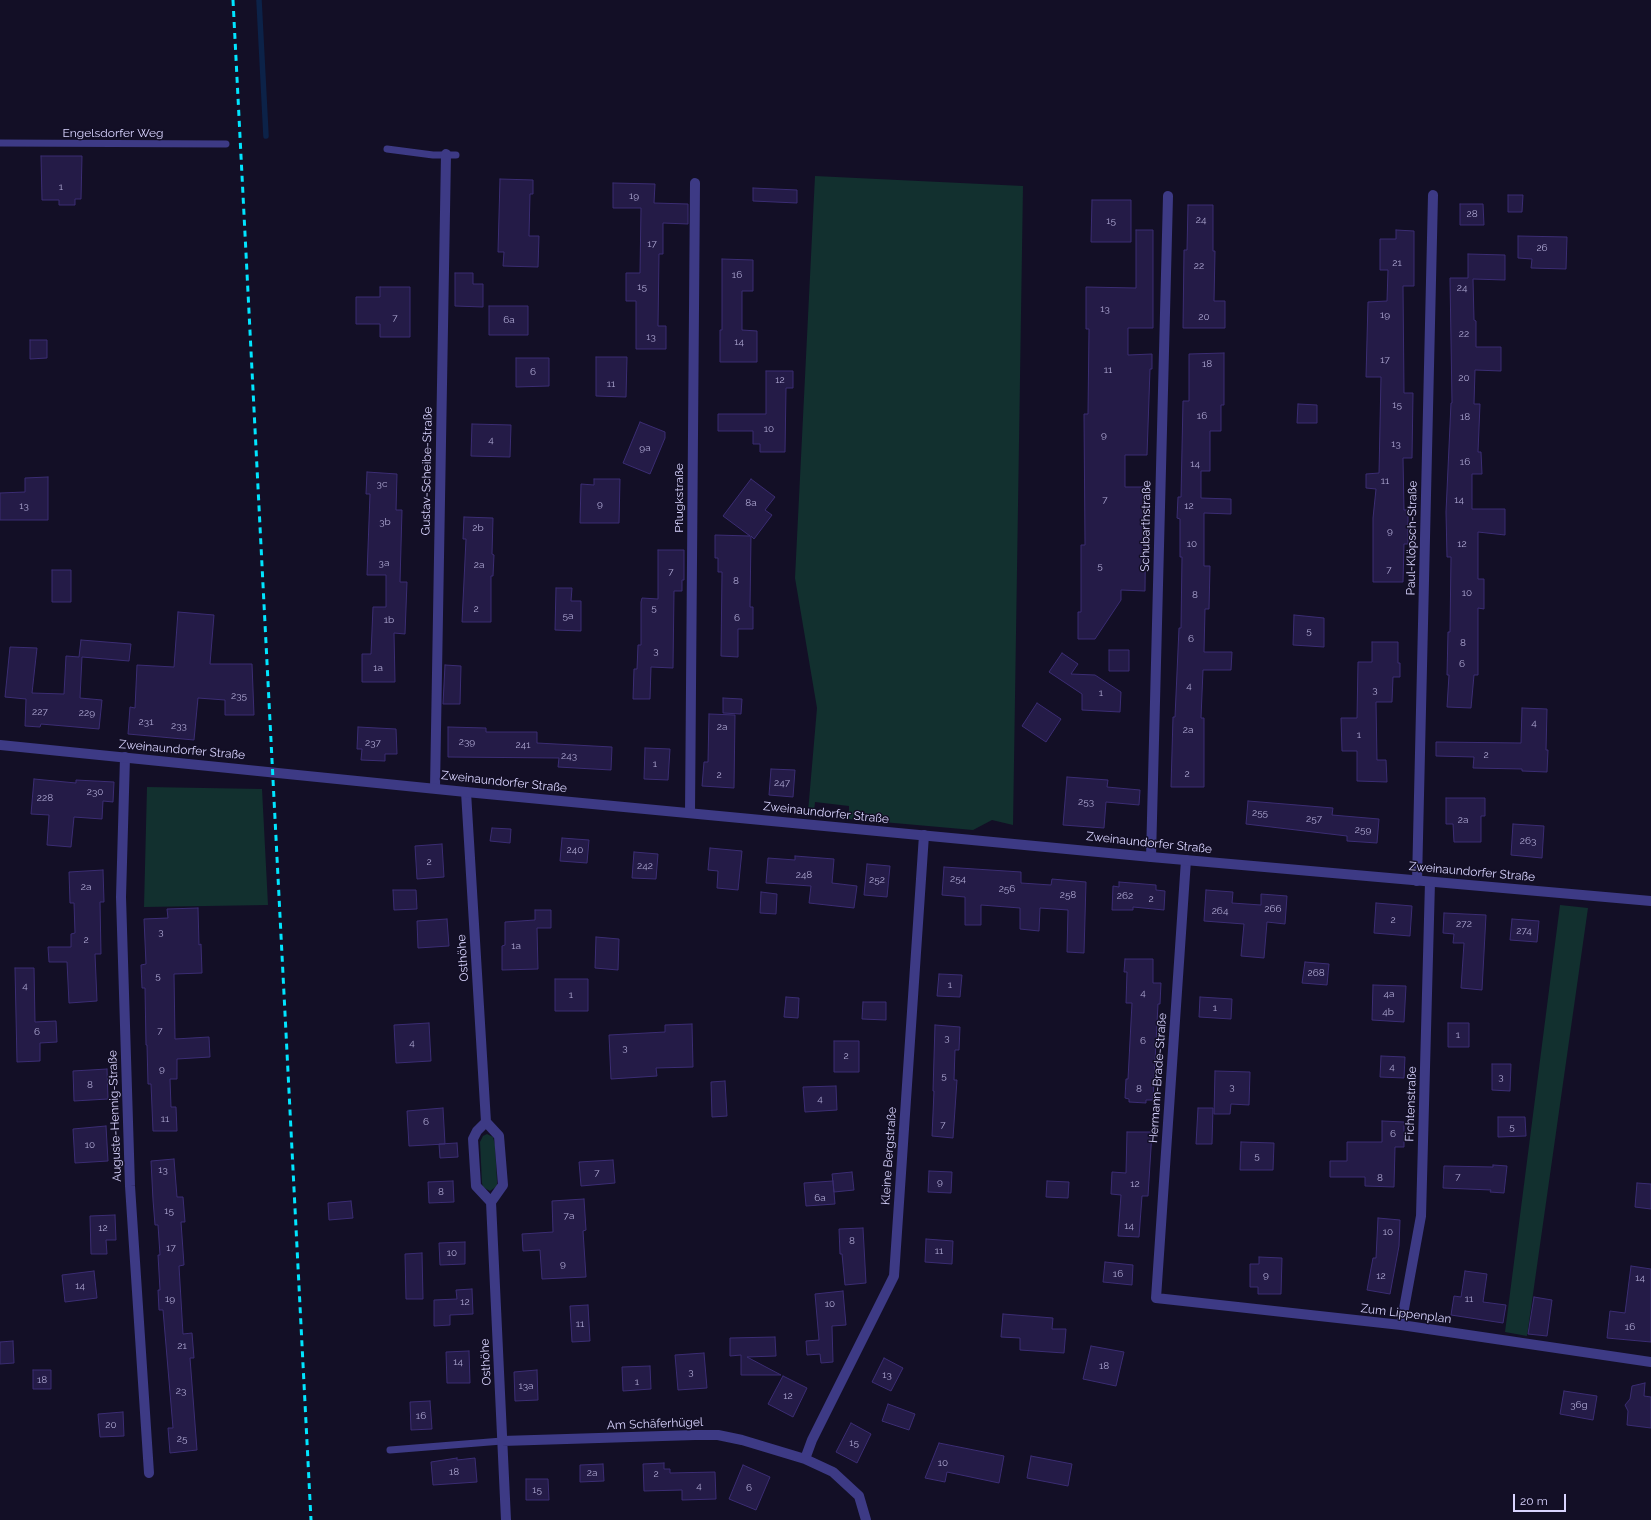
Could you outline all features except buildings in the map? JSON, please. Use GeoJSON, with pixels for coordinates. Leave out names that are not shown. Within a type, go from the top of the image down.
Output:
{"type":"FeatureCollection","features":[{"type":"Feature","properties":{"kind":"street","name":"Gustav-Scheibe-Straße"},"geometry":{"type":"LineString","coordinates":[[435,788],[451,154]]}},
{"type":"Feature","properties":{"kind":"street","name":"Pflugkstraße"},"geometry":{"type":"LineString","coordinates":[[690,813],[695,183]]}},
{"type":"Feature","properties":{"kind":"street","name":"Paul-Klöpsch-Straße"},"geometry":{"type":"LineString","coordinates":[[1417,881],[1433,195]]}},
{"type":"Feature","properties":{"kind":"street","name":"Schubarthstraße"},"geometry":{"type":"LineString","coordinates":[[1151,857],[1168,196]]}},
{"type":"Feature","properties":{"kind":"street","name":"Zweinaundorfer Straße"},"geometry":{"type":"LineString","coordinates":[[0,745],[924,836],[1651,901]]}},
{"type":"Feature","properties":{"kind":"street","name":"Auguste-Hennig-Straße"},"geometry":{"type":"LineString","coordinates":[[125,758],[121,897],[130,1186],[148,1473]]}},
{"type":"Feature","properties":{"kind":"street","name":"Osthöhe"},"geometry":{"type":"LineString","coordinates":[[466,792],[486,1122]]}},
{"type":"Feature","properties":{"kind":"street","name":"Kleine Bergstraße"},"geometry":{"type":"LineString","coordinates":[[805,1459],[812,1440],[894,1276],[924,836]]}},
{"type":"Feature","properties":{"kind":"street","name":"Hermann-Brade-Straße"},"geometry":{"type":"LineString","coordinates":[[1156,1298],[1186,860]]}},
{"type":"Feature","properties":{"kind":"street","name":"Fichtenstraße"},"geometry":{"type":"LineString","coordinates":[[1401,1325],[1421,1216],[1430,882]]}},
{"type":"Feature","properties":{"kind":"street"},"geometry":{"type":"LineString","coordinates":[[486,1122],[499,1136],[503,1185],[491,1202],[476,1186],[473,1140],[477,1131],[486,1122]]}},
{"type":"Feature","properties":{"kind":"street","name":"Osthöhe"},"geometry":{"type":"LineString","coordinates":[[491,1202],[506,1520]]}},
{"type":"Feature","properties":{"kind":"street","name":"Zum Lippenplan"},"geometry":{"type":"LineString","coordinates":[[1156,1298],[1401,1325],[1651,1362]]}},
{"type":"Feature","properties":{"kind":"street","name":"Am Schäferhügel"},"geometry":{"type":"LineString","coordinates":[[502,1441],[695,1435],[718,1436],[742,1440],[805,1459],[833,1472],[859,1496],[866,1520]]}},
{"type":"Feature","properties":{"kind":"lane","name":"Engelsdorfer Weg"},"geometry":{"type":"LineString","coordinates":[[0,143],[226,144]]}},
{"type":"Feature","properties":{"kind":"lane"},"geometry":{"type":"LineString","coordinates":[[387,149],[433,154],[451,154]]}},
{"type":"Feature","properties":{"kind":"lane"},"geometry":{"type":"LineString","coordinates":[[390,1450],[502,1441]]}},
{"type":"Feature","properties":{"kind":"green space"},"geometry":{"type":"Polygon","coordinates":[[[815,176],[1023,186],[1013,825],[992,820],[973,830],[849,819],[849,806],[815,802],[814,812],[808,812],[817,708],[795,578],[815,176]]]}},
{"type":"Feature","properties":{"kind":"green space"},"geometry":{"type":"Polygon","coordinates":[[[147,787],[262,789],[268,905],[144,907],[147,787]]]}},
{"type":"Feature","properties":{"kind":"green space"},"geometry":{"type":"Polygon","coordinates":[[[1560,905],[1588,908],[1527,1336],[1505,1332],[1560,905]]]}},
{"type":"Feature","properties":{"kind":"green space"},"geometry":{"type":"Polygon","coordinates":[[[487,1134],[493,1137],[495,1145],[497,1181],[497,1186],[490,1191],[483,1187],[482,1183],[480,1142],[483,1136],[487,1134]]]}},
{"type":"Feature","properties":{"kind":"waterway"},"geometry":{"type":"LineString","coordinates":[[259,0],[266,136]]}},
{"type":"Feature","properties":{"kind":"railway"},"geometry":{"type":"LineString","coordinates":[[233,0],[311,1520]]}}]}
